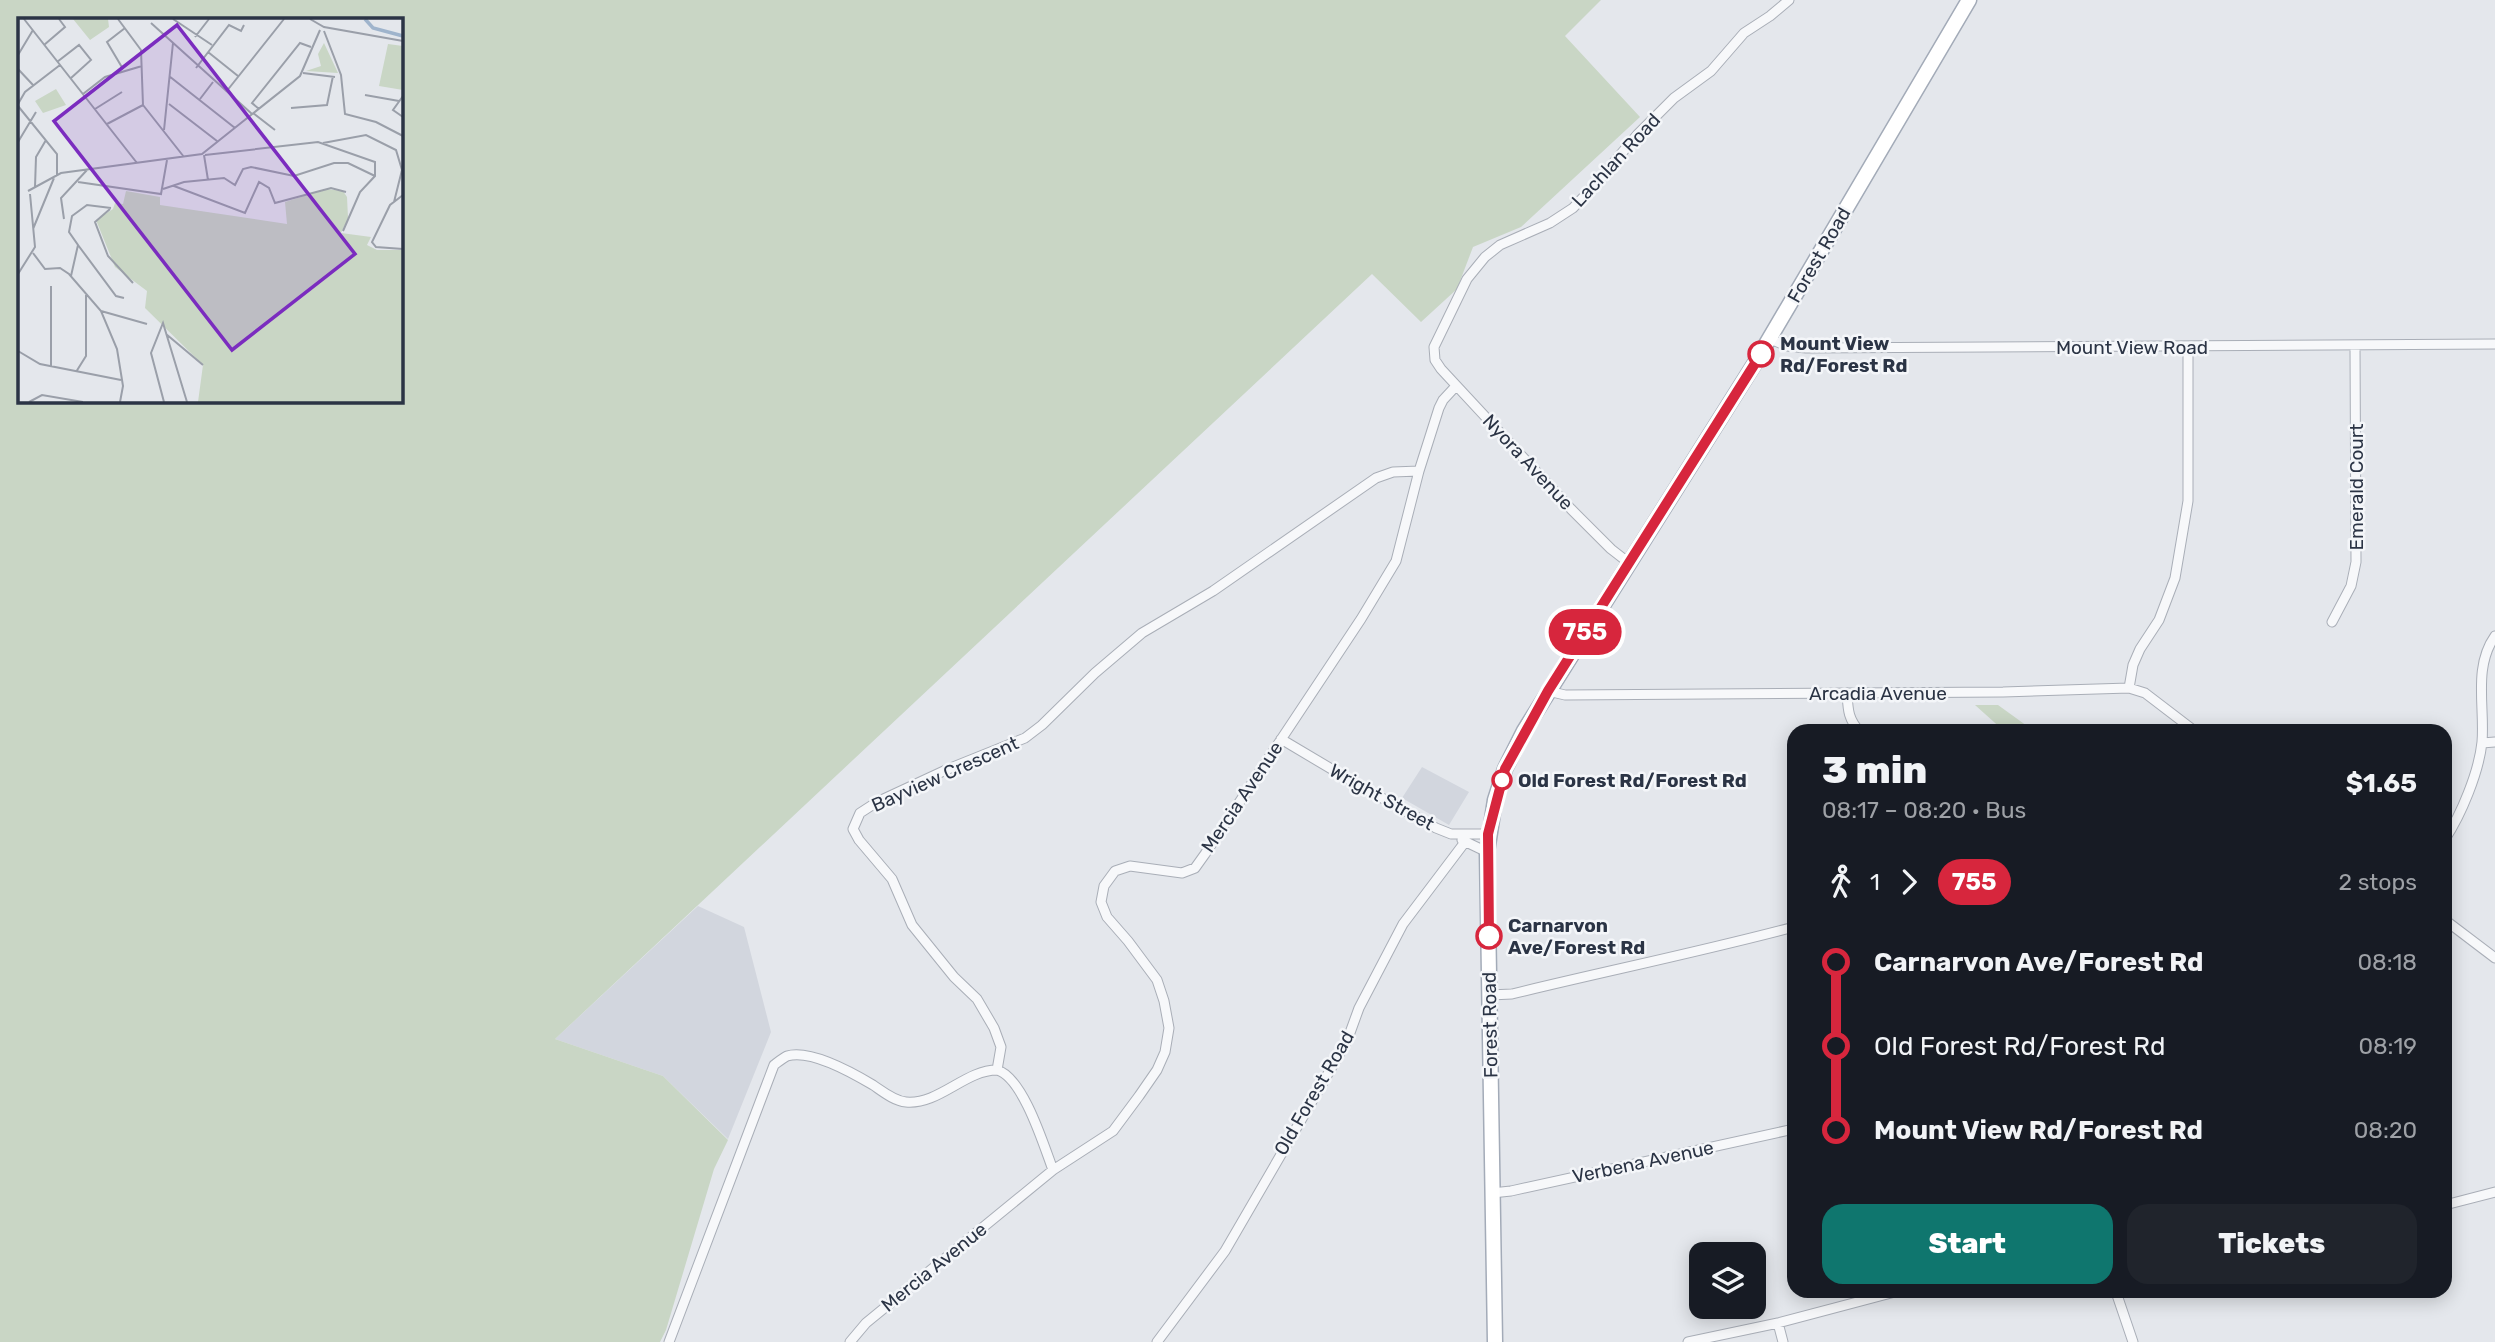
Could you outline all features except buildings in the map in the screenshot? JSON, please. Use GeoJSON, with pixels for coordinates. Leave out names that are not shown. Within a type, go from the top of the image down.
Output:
{"type":"FeatureCollection","features":[{"type":"Feature","properties":{"kind":"main road","name":"Forest Road"},"geometry":{"type":"LineString","coordinates":[[1495,1342],[1487,852],[1488,834],[1505,769],[1548,691],[1770,340],[1969,0]]}},
{"type":"Feature","properties":{"kind":"street","name":"Lachlan Road"},"geometry":{"type":"LineString","coordinates":[[1433,355],[1435,343],[1467,279],[1485,257],[1500,245],[1550,223],[1573,208],[1637,135],[1674,98],[1711,71],[1744,33],[1789,0]]}},
{"type":"Feature","properties":{"kind":"street","name":"Mount View Road"},"geometry":{"type":"LineString","coordinates":[[1770,340],[1790,347],[1806,348],[2495,345]]}},
{"type":"Feature","properties":{"kind":"street","name":"Emerald Court"},"geometry":{"type":"LineString","coordinates":[[2332,622],[2351,586],[2356,562],[2356,346]]}},
{"type":"Feature","properties":{"kind":"street"},"geometry":{"type":"LineString","coordinates":[[2129,688],[2133,665],[2159,620],[2175,578],[2188,501],[2189,347]]}},
{"type":"Feature","properties":{"kind":"street","name":"Nyora Avenue"},"geometry":{"type":"LineString","coordinates":[[1433,355],[1438,366],[1456,386],[1611,550],[1629,563]]}},
{"type":"Feature","properties":{"kind":"street","name":"Mercia Avenue"},"geometry":{"type":"LineString","coordinates":[[850,1342],[875,1315],[1054,1170],[1113,1130],[1145,1087],[1166,1052],[1169,1028],[1164,1001],[1157,980],[1107,917],[1101,902],[1104,886],[1115,871],[1130,866],[1182,873],[1195,868],[1361,619],[1396,561],[1419,471],[1439,408],[1445,396],[1456,386]]}},
{"type":"Feature","properties":{"kind":"street","name":"Bayview Crescent"},"geometry":{"type":"LineString","coordinates":[[997,1070],[1001,1046],[994,1028],[977,999],[954,977],[912,925],[892,879],[859,840],[853,829],[860,813],[877,802],[948,769],[1025,738],[1060,709],[1122,648],[1142,633],[1213,591],[1377,478],[1392,472],[1419,471]]}},
{"type":"Feature","properties":{"kind":"street"},"geometry":{"type":"LineString","coordinates":[[2452,828],[2479,757],[2482,743],[2483,659],[2495,636]]}},
{"type":"Feature","properties":{"kind":"street","name":"Arcadia Avenue"},"geometry":{"type":"LineString","coordinates":[[1548,691],[1565,695],[2129,688],[2145,693],[2186,724]]}},
{"type":"Feature","properties":{"kind":"street"},"geometry":{"type":"LineString","coordinates":[[1847,693],[1847,712],[1853,724]]}},
{"type":"Feature","properties":{"kind":"street","name":"Wright Street"},"geometry":{"type":"LineString","coordinates":[[1281,739],[1365,789],[1451,834],[1488,834]]}},
{"type":"Feature","properties":{"kind":"street"},"geometry":{"type":"LineString","coordinates":[[2482,743],[2495,743]]}},
{"type":"Feature","properties":{"kind":"street"},"geometry":{"type":"LineString","coordinates":[[1451,834],[1487,852]]}},
{"type":"Feature","properties":{"kind":"street","name":"Old Forest Road"},"geometry":{"type":"LineString","coordinates":[[1157,1342],[1225,1251],[1347,1041],[1359,1008],[1404,924],[1465,842]]}},
{"type":"Feature","properties":{"kind":"street"},"geometry":{"type":"LineString","coordinates":[[2452,925],[2495,958]]}},
{"type":"Feature","properties":{"kind":"street"},"geometry":{"type":"LineString","coordinates":[[1490,996],[1511,994],[1651,960],[1712,949],[1787,928]]}},
{"type":"Feature","properties":{"kind":"street"},"geometry":{"type":"LineString","coordinates":[[669,1342],[774,1065],[786,1056],[801,1055],[825,1061],[906,1102],[927,1099],[981,1073],[997,1070],[1004,1072],[1025,1102],[1054,1170]]}},
{"type":"Feature","properties":{"kind":"street","name":"Verbena Avenue"},"geometry":{"type":"LineString","coordinates":[[1492,1193],[1787,1131]]}},
{"type":"Feature","properties":{"kind":"street"},"geometry":{"type":"LineString","coordinates":[[2452,1203],[2495,1192]]}},
{"type":"Feature","properties":{"kind":"street"},"geometry":{"type":"LineString","coordinates":[[1688,1342],[1778,1324],[1873,1298]]}},
{"type":"Feature","properties":{"kind":"street"},"geometry":{"type":"LineString","coordinates":[[2118,1298],[2133,1342]]}},
{"type":"Feature","properties":{"kind":"street"},"geometry":{"type":"LineString","coordinates":[[1778,1324],[1783,1342]]}},
{"type":"Feature","properties":{"kind":"shaded area"},"geometry":{"type":"Polygon","coordinates":[[[1422,767],[1469,792],[1449,825],[1402,798],[1422,767]]]}},
{"type":"Feature","properties":{"kind":"shaded area"},"geometry":{"type":"Polygon","coordinates":[[[698,906],[744,927],[771,1032],[728,1139],[663,1076],[555,1039],[698,906]]]}},
{"type":"Feature","properties":{"kind":"green space"},"geometry":{"type":"Polygon","coordinates":[[[0,0],[1601,0],[1565,36],[1640,117],[1521,227],[1473,247],[1457,289],[1421,322],[1372,274],[555,1039],[663,1076],[728,1140],[714,1169],[666,1330],[660,1342],[0,1342],[0,0]]]}},
{"type":"Feature","properties":{"kind":"green space"},"geometry":{"type":"Polygon","coordinates":[[[1975,705],[1998,705],[2024,724],[1996,724],[1975,705]]]}},
{"type":"Feature","properties":{"kind":"bus line","name":"755"},"geometry":{"type":"LineString","coordinates":[[1489,936],[1488,834],[1505,769],[1548,691],[1761,354]]}},
{"type":"Feature","properties":{"kind":"place","name":"Mount View Rd/Forest Rd"},"geometry":{"type":"Point","coordinates":[1761,354]}},
{"type":"Feature","properties":{"kind":"place","name":"Old Forest Rd/Forest Rd"},"geometry":{"type":"Point","coordinates":[1502,780]}},
{"type":"Feature","properties":{"kind":"place","name":"Carnarvon Ave/Forest Rd"},"geometry":{"type":"Point","coordinates":[1489,936]}}]}
